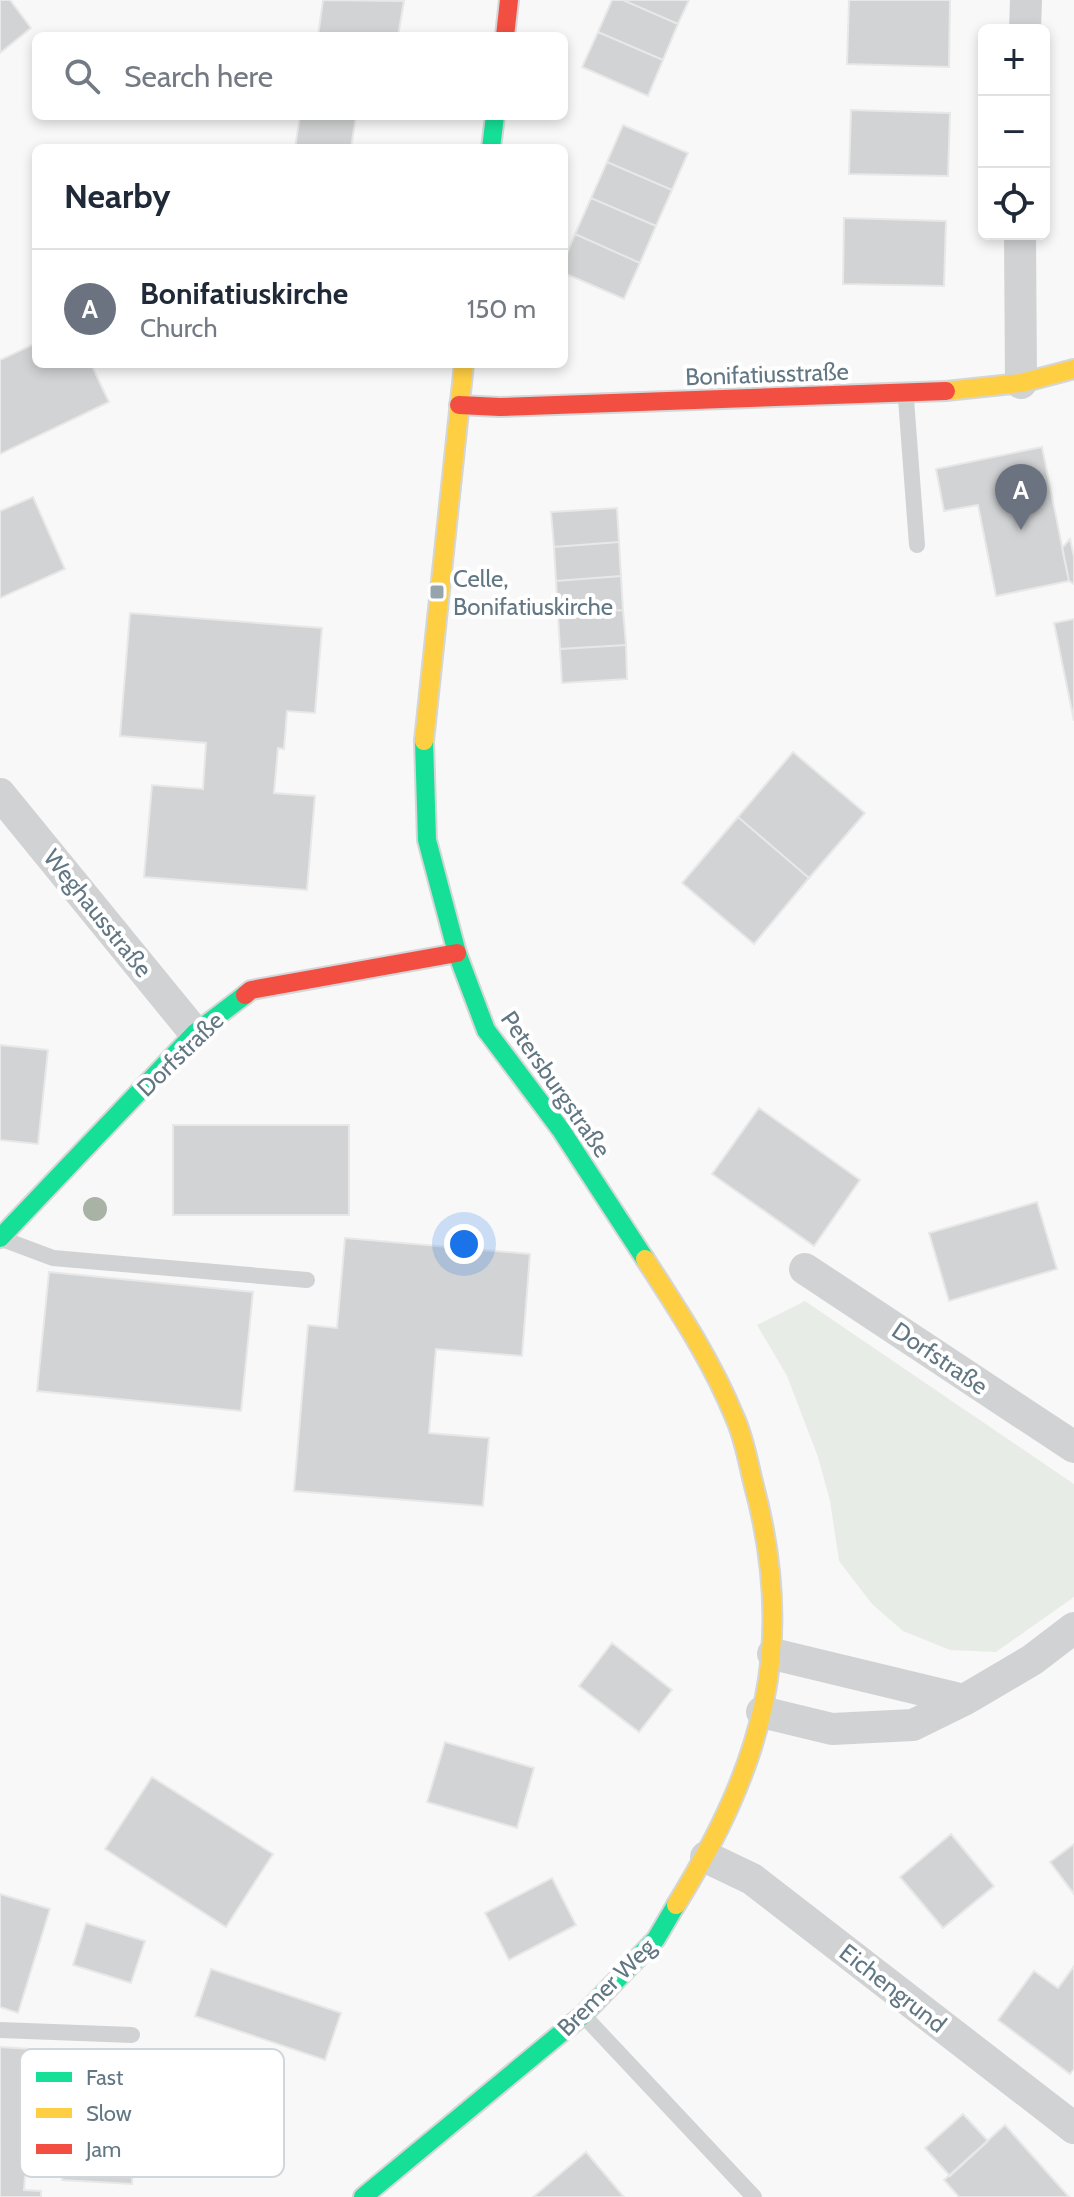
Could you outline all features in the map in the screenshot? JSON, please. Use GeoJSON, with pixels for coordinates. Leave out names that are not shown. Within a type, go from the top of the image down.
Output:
{"type":"FeatureCollection","features":[{"type":"Feature","properties":{"kind":"main road"},"geometry":{"type":"LineString","coordinates":[[505,32],[509,0]]}},
{"type":"Feature","properties":{"kind":"main road"},"geometry":{"type":"LineString","coordinates":[[492,144],[494,120]]}},
{"type":"Feature","properties":{"kind":"main road","name":"Petersburgstraße"},"geometry":{"type":"LineString","coordinates":[[464,368],[422,760],[427,840],[457,953],[486,1030],[561,1130],[693,1333],[736,1419],[762,1514],[775,1601],[773,1654]]}},
{"type":"Feature","properties":{"kind":"main road","name":"Bonifatiusstraße"},"geometry":{"type":"LineString","coordinates":[[459,405],[500,407],[906,395],[1021,383],[1074,369]]}},
{"type":"Feature","properties":{"kind":"main road","name":"Dorfstraße"},"geometry":{"type":"LineString","coordinates":[[0,1238],[195,1033],[251,990],[457,953]]}},
{"type":"Feature","properties":{"kind":"main road","name":"Bremer Weg"},"geometry":{"type":"LineString","coordinates":[[363,2197],[583,2015],[656,1939],[706,1857],[741,1783],[762,1712],[773,1654]]}},
{"type":"Feature","properties":{"kind":"street"},"geometry":{"type":"LineString","coordinates":[[1025,24],[1026,0]]}},
{"type":"Feature","properties":{"kind":"street"},"geometry":{"type":"LineString","coordinates":[[1020,240],[1021,383]]}},
{"type":"Feature","properties":{"kind":"street","name":"Weghausstraße"},"geometry":{"type":"LineString","coordinates":[[0,794],[195,1033]]}},
{"type":"Feature","properties":{"kind":"street","name":"Dorfstraße"},"geometry":{"type":"LineString","coordinates":[[805,1269],[1074,1447]]}},
{"type":"Feature","properties":{"kind":"street"},"geometry":{"type":"LineString","coordinates":[[762,1712],[832,1729],[913,1725],[964,1700],[1032,1660],[1074,1628]]}},
{"type":"Feature","properties":{"kind":"street"},"geometry":{"type":"LineString","coordinates":[[773,1654],[964,1700]]}},
{"type":"Feature","properties":{"kind":"street","name":"Eichengrund"},"geometry":{"type":"LineString","coordinates":[[706,1857],[752,1879],[1074,2128]]}},
{"type":"Feature","properties":{"kind":"lane"},"geometry":{"type":"LineString","coordinates":[[906,395],[917,545]]}},
{"type":"Feature","properties":{"kind":"lane"},"geometry":{"type":"LineString","coordinates":[[0,1238],[53,1258],[307,1280]]}},
{"type":"Feature","properties":{"kind":"lane"},"geometry":{"type":"LineString","coordinates":[[583,2015],[754,2197]]}},
{"type":"Feature","properties":{"kind":"lane"},"geometry":{"type":"LineString","coordinates":[[0,2030],[132,2035]]}},
{"type":"Feature","properties":{"kind":"shaded area"},"geometry":{"type":"Polygon","coordinates":[[[805,1301],[1074,1484],[1074,1597],[996,1652],[950,1650],[903,1631],[872,1604],[839,1561],[830,1501],[818,1457],[787,1376],[757,1325],[805,1301]]]}},
{"type":"Feature","properties":{"kind":"building"},"geometry":{"type":"Polygon","coordinates":[[[0,0],[10,0],[31,28],[0,53],[0,0]]]}},
{"type":"Feature","properties":{"kind":"building"},"geometry":{"type":"Polygon","coordinates":[[[323,0],[404,1],[399,32],[319,32],[323,0]]]}},
{"type":"Feature","properties":{"kind":"building"},"geometry":{"type":"Polygon","coordinates":[[[612,0],[623,0],[678,24],[663,60],[598,32],[612,0]]]}},
{"type":"Feature","properties":{"kind":"building"},"geometry":{"type":"Polygon","coordinates":[[[623,0],[689,0],[678,24],[623,0]]]}},
{"type":"Feature","properties":{"kind":"building"},"geometry":{"type":"Polygon","coordinates":[[[849,0],[950,0],[949,67],[847,64],[849,0]]]}},
{"type":"Feature","properties":{"kind":"building"},"geometry":{"type":"Polygon","coordinates":[[[598,32],[663,60],[648,96],[582,67],[598,32]]]}},
{"type":"Feature","properties":{"kind":"building"},"geometry":{"type":"Polygon","coordinates":[[[851,110],[950,113],[948,176],[849,174],[851,110]]]}},
{"type":"Feature","properties":{"kind":"building"},"geometry":{"type":"Polygon","coordinates":[[[299,120],[355,120],[352,144],[296,144],[299,120]]]}},
{"type":"Feature","properties":{"kind":"building"},"geometry":{"type":"Polygon","coordinates":[[[623,125],[688,153],[672,190],[607,162],[623,125]]]}},
{"type":"Feature","properties":{"kind":"building"},"geometry":{"type":"Polygon","coordinates":[[[607,162],[672,190],[656,226],[591,198],[607,162]]]}},
{"type":"Feature","properties":{"kind":"building"},"geometry":{"type":"Polygon","coordinates":[[[591,198],[656,226],[640,263],[575,234],[591,198]]]}},
{"type":"Feature","properties":{"kind":"building"},"geometry":{"type":"Polygon","coordinates":[[[844,218],[946,221],[944,286],[843,284],[844,218]]]}},
{"type":"Feature","properties":{"kind":"building"},"geometry":{"type":"Polygon","coordinates":[[[575,234],[640,263],[624,299],[568,275],[568,251],[575,234]]]}},
{"type":"Feature","properties":{"kind":"building"},"geometry":{"type":"Polygon","coordinates":[[[32,345],[32,368],[93,368],[109,402],[0,454],[0,360],[32,345]]]}},
{"type":"Feature","properties":{"kind":"building"},"geometry":{"type":"Polygon","coordinates":[[[1042,447],[1069,581],[996,596],[978,505],[944,511],[936,469],[1042,447]]]}},
{"type":"Feature","properties":{"kind":"building"},"geometry":{"type":"Polygon","coordinates":[[[33,497],[65,569],[0,598],[0,511],[33,497]]]}},
{"type":"Feature","properties":{"kind":"building"},"geometry":{"type":"Polygon","coordinates":[[[617,508],[619,542],[554,547],[551,512],[617,508]]]}},
{"type":"Feature","properties":{"kind":"building"},"geometry":{"type":"Polygon","coordinates":[[[1070,539],[1074,584],[1069,581],[1062,548],[1070,539]]]}},
{"type":"Feature","properties":{"kind":"building"},"geometry":{"type":"Polygon","coordinates":[[[619,542],[621,576],[556,581],[554,547],[619,542]]]}},
{"type":"Feature","properties":{"kind":"building"},"geometry":{"type":"Polygon","coordinates":[[[621,576],[623,610],[558,615],[556,581],[621,576]]]}},
{"type":"Feature","properties":{"kind":"building"},"geometry":{"type":"Polygon","coordinates":[[[623,610],[626,645],[560,649],[558,615],[623,610]]]}},
{"type":"Feature","properties":{"kind":"building"},"geometry":{"type":"Polygon","coordinates":[[[130,613],[322,628],[315,713],[287,711],[284,749],[278,748],[274,793],[315,796],[307,890],[144,877],[152,785],[203,789],[206,743],[120,736],[130,613]]]}},
{"type":"Feature","properties":{"kind":"building"},"geometry":{"type":"Polygon","coordinates":[[[1074,619],[1074,721],[1054,623],[1074,619]]]}},
{"type":"Feature","properties":{"kind":"building"},"geometry":{"type":"Polygon","coordinates":[[[626,645],[627,679],[562,683],[560,649],[626,645]]]}},
{"type":"Feature","properties":{"kind":"building"},"geometry":{"type":"Polygon","coordinates":[[[793,752],[865,813],[809,878],[738,817],[793,752]]]}},
{"type":"Feature","properties":{"kind":"building"},"geometry":{"type":"Polygon","coordinates":[[[738,817],[809,878],[754,944],[682,883],[738,817]]]}},
{"type":"Feature","properties":{"kind":"building"},"geometry":{"type":"Polygon","coordinates":[[[0,1045],[48,1050],[38,1144],[0,1140],[0,1045]]]}},
{"type":"Feature","properties":{"kind":"building"},"geometry":{"type":"Polygon","coordinates":[[[759,1108],[860,1180],[814,1246],[712,1174],[759,1108]]]}},
{"type":"Feature","properties":{"kind":"building"},"geometry":{"type":"Polygon","coordinates":[[[173,1125],[349,1125],[349,1215],[173,1215],[173,1125]]]}},
{"type":"Feature","properties":{"kind":"building"},"geometry":{"type":"Polygon","coordinates":[[[1037,1202],[1057,1269],[949,1301],[929,1233],[1037,1202]]]}},
{"type":"Feature","properties":{"kind":"building"},"geometry":{"type":"Polygon","coordinates":[[[345,1238],[530,1254],[522,1356],[436,1349],[429,1433],[489,1438],[483,1506],[294,1491],[308,1325],[337,1328],[345,1238]]]}},
{"type":"Feature","properties":{"kind":"building"},"geometry":{"type":"Polygon","coordinates":[[[49,1272],[253,1292],[241,1411],[37,1391],[49,1272]]]}},
{"type":"Feature","properties":{"kind":"building"},"geometry":{"type":"Polygon","coordinates":[[[612,1643],[672,1690],[639,1732],[579,1686],[612,1643]]]}},
{"type":"Feature","properties":{"kind":"building"},"geometry":{"type":"Polygon","coordinates":[[[445,1742],[534,1768],[517,1828],[427,1802],[445,1742]]]}},
{"type":"Feature","properties":{"kind":"building"},"geometry":{"type":"Polygon","coordinates":[[[152,1777],[273,1854],[226,1927],[105,1849],[152,1777]]]}},
{"type":"Feature","properties":{"kind":"building"},"geometry":{"type":"Polygon","coordinates":[[[951,1834],[994,1886],[943,1928],[900,1877],[951,1834]]]}},
{"type":"Feature","properties":{"kind":"building"},"geometry":{"type":"Polygon","coordinates":[[[1074,1844],[1074,1894],[1050,1862],[1074,1844]]]}},
{"type":"Feature","properties":{"kind":"building"},"geometry":{"type":"Polygon","coordinates":[[[552,1878],[576,1925],[509,1960],[485,1913],[552,1878]]]}},
{"type":"Feature","properties":{"kind":"building"},"geometry":{"type":"Polygon","coordinates":[[[0,1894],[50,1909],[18,2013],[0,2007],[0,1894]]]}},
{"type":"Feature","properties":{"kind":"building"},"geometry":{"type":"Polygon","coordinates":[[[86,1923],[145,1941],[131,1983],[73,1965],[86,1923]]]}},
{"type":"Feature","properties":{"kind":"building"},"geometry":{"type":"Polygon","coordinates":[[[1074,1966],[1074,2069],[1070,2074],[998,2020],[1034,1971],[1058,1988],[1074,1966]]]}},
{"type":"Feature","properties":{"kind":"building"},"geometry":{"type":"Polygon","coordinates":[[[211,1969],[341,2013],[325,2060],[195,2016],[211,1969]]]}},
{"type":"Feature","properties":{"kind":"building"},"geometry":{"type":"Polygon","coordinates":[[[0,2047],[31,2049],[20,2049],[20,2177],[25,2177],[24,2190],[41,2191],[41,2197],[0,2197],[0,2047]]]}},
{"type":"Feature","properties":{"kind":"building"},"geometry":{"type":"Polygon","coordinates":[[[963,2114],[988,2141],[950,2176],[925,2148],[963,2114]]]}},
{"type":"Feature","properties":{"kind":"building"},"geometry":{"type":"Polygon","coordinates":[[[1005,2125],[1069,2197],[959,2197],[944,2180],[1005,2125]]]}},
{"type":"Feature","properties":{"kind":"building"},"geometry":{"type":"Polygon","coordinates":[[[586,2152],[624,2197],[533,2197],[586,2152]]]}},
{"type":"Feature","properties":{"kind":"building"},"geometry":{"type":"Polygon","coordinates":[[[62,2177],[132,2177],[132,2184],[62,2180],[62,2177]]]}},
{"type":"Feature","properties":{"kind":"traffic: fast"},"geometry":{"type":"LineString","coordinates":[[492,144],[494,120]]}},
{"type":"Feature","properties":{"kind":"traffic: fast"},"geometry":{"type":"LineString","coordinates":[[424,741],[427,840],[457,953],[486,1030],[561,1130],[645,1259]]}},
{"type":"Feature","properties":{"kind":"traffic: fast"},"geometry":{"type":"LineString","coordinates":[[0,1238],[195,1033],[245,995]]}},
{"type":"Feature","properties":{"kind":"traffic: fast"},"geometry":{"type":"LineString","coordinates":[[363,2197],[583,2015],[656,1939],[676,1905]]}},
{"type":"Feature","properties":{"kind":"traffic: slow"},"geometry":{"type":"LineString","coordinates":[[424,741],[464,368]]}},
{"type":"Feature","properties":{"kind":"traffic: slow"},"geometry":{"type":"LineString","coordinates":[[946,391],[1021,383],[1074,369]]}},
{"type":"Feature","properties":{"kind":"traffic: slow"},"geometry":{"type":"LineString","coordinates":[[645,1259],[705,1356],[738,1426],[766,1541],[772,1597],[771,1651],[764,1702],[750,1752],[731,1802],[676,1905]]}},
{"type":"Feature","properties":{"kind":"traffic: jam"},"geometry":{"type":"LineString","coordinates":[[505,32],[509,0]]}},
{"type":"Feature","properties":{"kind":"traffic: jam"},"geometry":{"type":"LineString","coordinates":[[459,405],[500,407],[946,391]]}},
{"type":"Feature","properties":{"kind":"traffic: jam"},"geometry":{"type":"LineString","coordinates":[[245,995],[251,990],[457,953]]}},
{"type":"Feature","properties":{"kind":"place","name":"Bonifatiuskirche"},"geometry":{"type":"Point","coordinates":[1021,530]}},
{"type":"Feature","properties":{"kind":"place","name":"Celle, Bonifatiuskirche"},"geometry":{"type":"Point","coordinates":[437,592]}}]}
